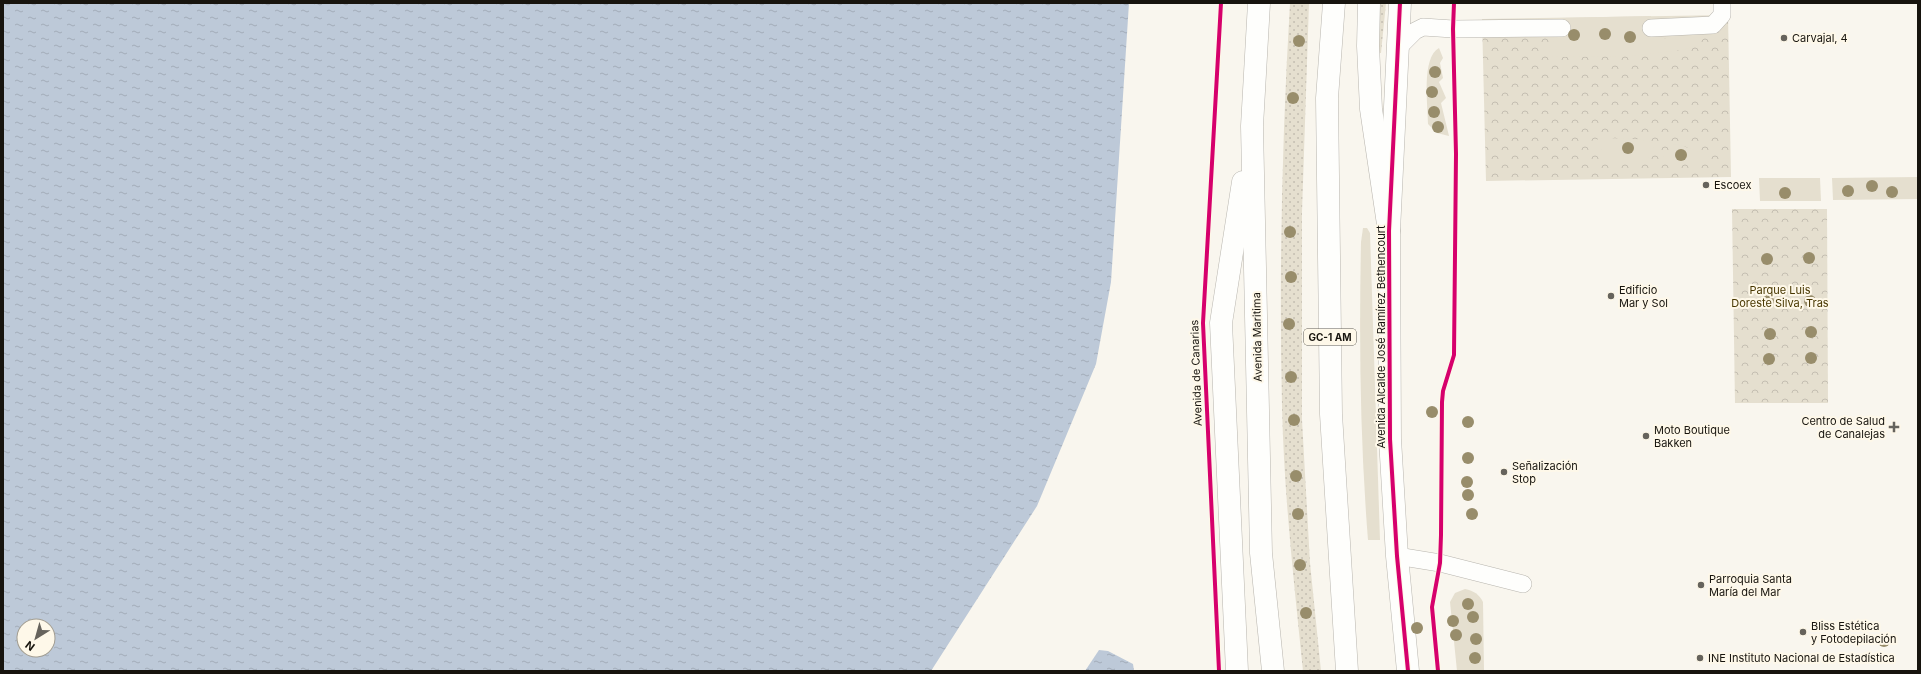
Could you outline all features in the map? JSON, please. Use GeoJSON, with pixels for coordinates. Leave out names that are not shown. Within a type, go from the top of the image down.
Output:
{"type":"FeatureCollection","features":[{"type":"Feature","properties":{"kind":"main road","name":"Avenida Maritima"},"geometry":{"type":"LineString","coordinates":[[1259,3],[1252,126],[1261,553],[1273,671]]}},
{"type":"Feature","properties":{"kind":"main road","name":"GC-1 AM"},"geometry":{"type":"LineString","coordinates":[[1334,3],[1327,98],[1331,414],[1347,671]]}},
{"type":"Feature","properties":{"kind":"main road"},"geometry":{"type":"LineString","coordinates":[[1369,3],[1368,46],[1371,109],[1389,231]]}},
{"type":"Feature","properties":{"kind":"main road","name":"Avenida Alcalde José Ramírez Bethencourt"},"geometry":{"type":"LineString","coordinates":[[1400,3],[1389,231],[1390,439],[1397,556],[1408,671]]}},
{"type":"Feature","properties":{"kind":"main road"},"geometry":{"type":"LineString","coordinates":[[1237,671],[1221,323],[1252,126]]}},
{"type":"Feature","properties":{"kind":"lane"},"geometry":{"type":"LineString","coordinates":[[1651,28],[1713,25],[1722,15],[1722,3]]}},
{"type":"Feature","properties":{"kind":"lane"},"geometry":{"type":"LineString","coordinates":[[1398,48],[1415,31],[1423,27],[1453,29],[1562,28]]}},
{"type":"Feature","properties":{"kind":"lane"},"geometry":{"type":"LineString","coordinates":[[1397,556],[1440,563],[1523,584]]}},
{"type":"Feature","properties":{"kind":"green space"},"geometry":{"type":"Polygon","coordinates":[[[1290,3],[1309,3],[1302,212],[1302,420],[1310,563],[1321,671],[1303,671],[1290,539],[1283,439],[1281,356],[1282,204],[1290,3]]]}},
{"type":"Feature","properties":{"kind":"green space"},"geometry":{"type":"Polygon","coordinates":[[[1376,3],[1386,3],[1381,53],[1377,53],[1376,3]]]}},
{"type":"Feature","properties":{"kind":"green space"},"geometry":{"type":"Polygon","coordinates":[[[1728,15],[1731,177],[1486,181],[1482,19],[1728,15]]]}},
{"type":"Feature","properties":{"kind":"green space"},"geometry":{"type":"Polygon","coordinates":[[[1651,16],[1651,39],[1705,37],[1696,46],[1682,50],[1630,56],[1550,57],[1549,42],[1562,40],[1561,18],[1651,16]]]}},
{"type":"Feature","properties":{"kind":"green space"},"geometry":{"type":"Polygon","coordinates":[[[1439,48],[1443,58],[1440,63],[1443,78],[1439,82],[1446,98],[1441,103],[1449,136],[1437,133],[1428,124],[1428,71],[1433,53],[1439,48]]]}},
{"type":"Feature","properties":{"kind":"green space"},"geometry":{"type":"Polygon","coordinates":[[[1604,138],[1637,139],[1656,143],[1646,162],[1610,162],[1608,156],[1591,141],[1604,138]]]}},
{"type":"Feature","properties":{"kind":"green space"},"geometry":{"type":"Polygon","coordinates":[[[1674,144],[1708,155],[1709,162],[1659,162],[1674,144]]]}},
{"type":"Feature","properties":{"kind":"green space"},"geometry":{"type":"Polygon","coordinates":[[[1918,177],[1918,199],[1833,200],[1832,178],[1918,177]]]}},
{"type":"Feature","properties":{"kind":"green space"},"geometry":{"type":"Polygon","coordinates":[[[1759,178],[1820,178],[1821,201],[1760,201],[1759,178]]]}},
{"type":"Feature","properties":{"kind":"green space","name":"Parque Luis Doreste Silva, Tras"},"geometry":{"type":"Polygon","coordinates":[[[1732,209],[1827,209],[1828,403],[1735,403],[1732,209]]]}},
{"type":"Feature","properties":{"kind":"green space"},"geometry":{"type":"Polygon","coordinates":[[[1363,228],[1367,228],[1370,233],[1380,540],[1368,540],[1365,503],[1360,317],[1361,242],[1363,228]]]}},
{"type":"Feature","properties":{"kind":"green space"},"geometry":{"type":"Polygon","coordinates":[[[1465,589],[1476,593],[1483,602],[1484,671],[1457,671],[1450,602],[1455,593],[1465,589]]]}},
{"type":"Feature","properties":{"kind":"water"},"geometry":{"type":"Polygon","coordinates":[[[3,3],[1129,3],[1111,282],[1096,364],[1037,506],[931,671],[3,671],[3,3]]]}},
{"type":"Feature","properties":{"kind":"water"},"geometry":{"type":"Polygon","coordinates":[[[1099,650],[1108,651],[1133,664],[1134,671],[1085,671],[1099,650]]]}},
{"type":"Feature","properties":{"kind":"cycle path","name":"Avenida de Canarias"},"geometry":{"type":"LineString","coordinates":[[1219,671],[1203,323],[1221,3]]}},
{"type":"Feature","properties":{"kind":"cycle path"},"geometry":{"type":"LineString","coordinates":[[1400,3],[1389,231],[1390,439],[1397,556],[1408,671]]}},
{"type":"Feature","properties":{"kind":"cycle path"},"geometry":{"type":"LineString","coordinates":[[1438,671],[1432,607],[1440,563],[1442,402],[1443,391],[1454,355],[1456,154],[1453,29],[1454,3]]}},
{"type":"Feature","properties":{"kind":"place","name":"Carvajal, 4"},"geometry":{"type":"Point","coordinates":[1784,38]}},
{"type":"Feature","properties":{"kind":"place","name":"Escoex"},"geometry":{"type":"Point","coordinates":[1706,185]}},
{"type":"Feature","properties":{"kind":"place","name":"Edificio Mar y Sol"},"geometry":{"type":"Point","coordinates":[1611,296]}},
{"type":"Feature","properties":{"kind":"place","name":"Centro de Salud de Canalejas"},"geometry":{"type":"Point","coordinates":[1894,427]}},
{"type":"Feature","properties":{"kind":"place","name":"Moto Boutique Bakken"},"geometry":{"type":"Point","coordinates":[1646,436]}},
{"type":"Feature","properties":{"kind":"place","name":"Señalización Stop"},"geometry":{"type":"Point","coordinates":[1504,472]}},
{"type":"Feature","properties":{"kind":"place","name":"Parroquia Santa María del Mar"},"geometry":{"type":"Point","coordinates":[1701,585]}},
{"type":"Feature","properties":{"kind":"place","name":"Bliss Estética y Fotodepilación"},"geometry":{"type":"Point","coordinates":[1803,632]}},
{"type":"Feature","properties":{"kind":"place","name":"INE Instituto Nacional de Estadística"},"geometry":{"type":"Point","coordinates":[1700,658]}}]}
